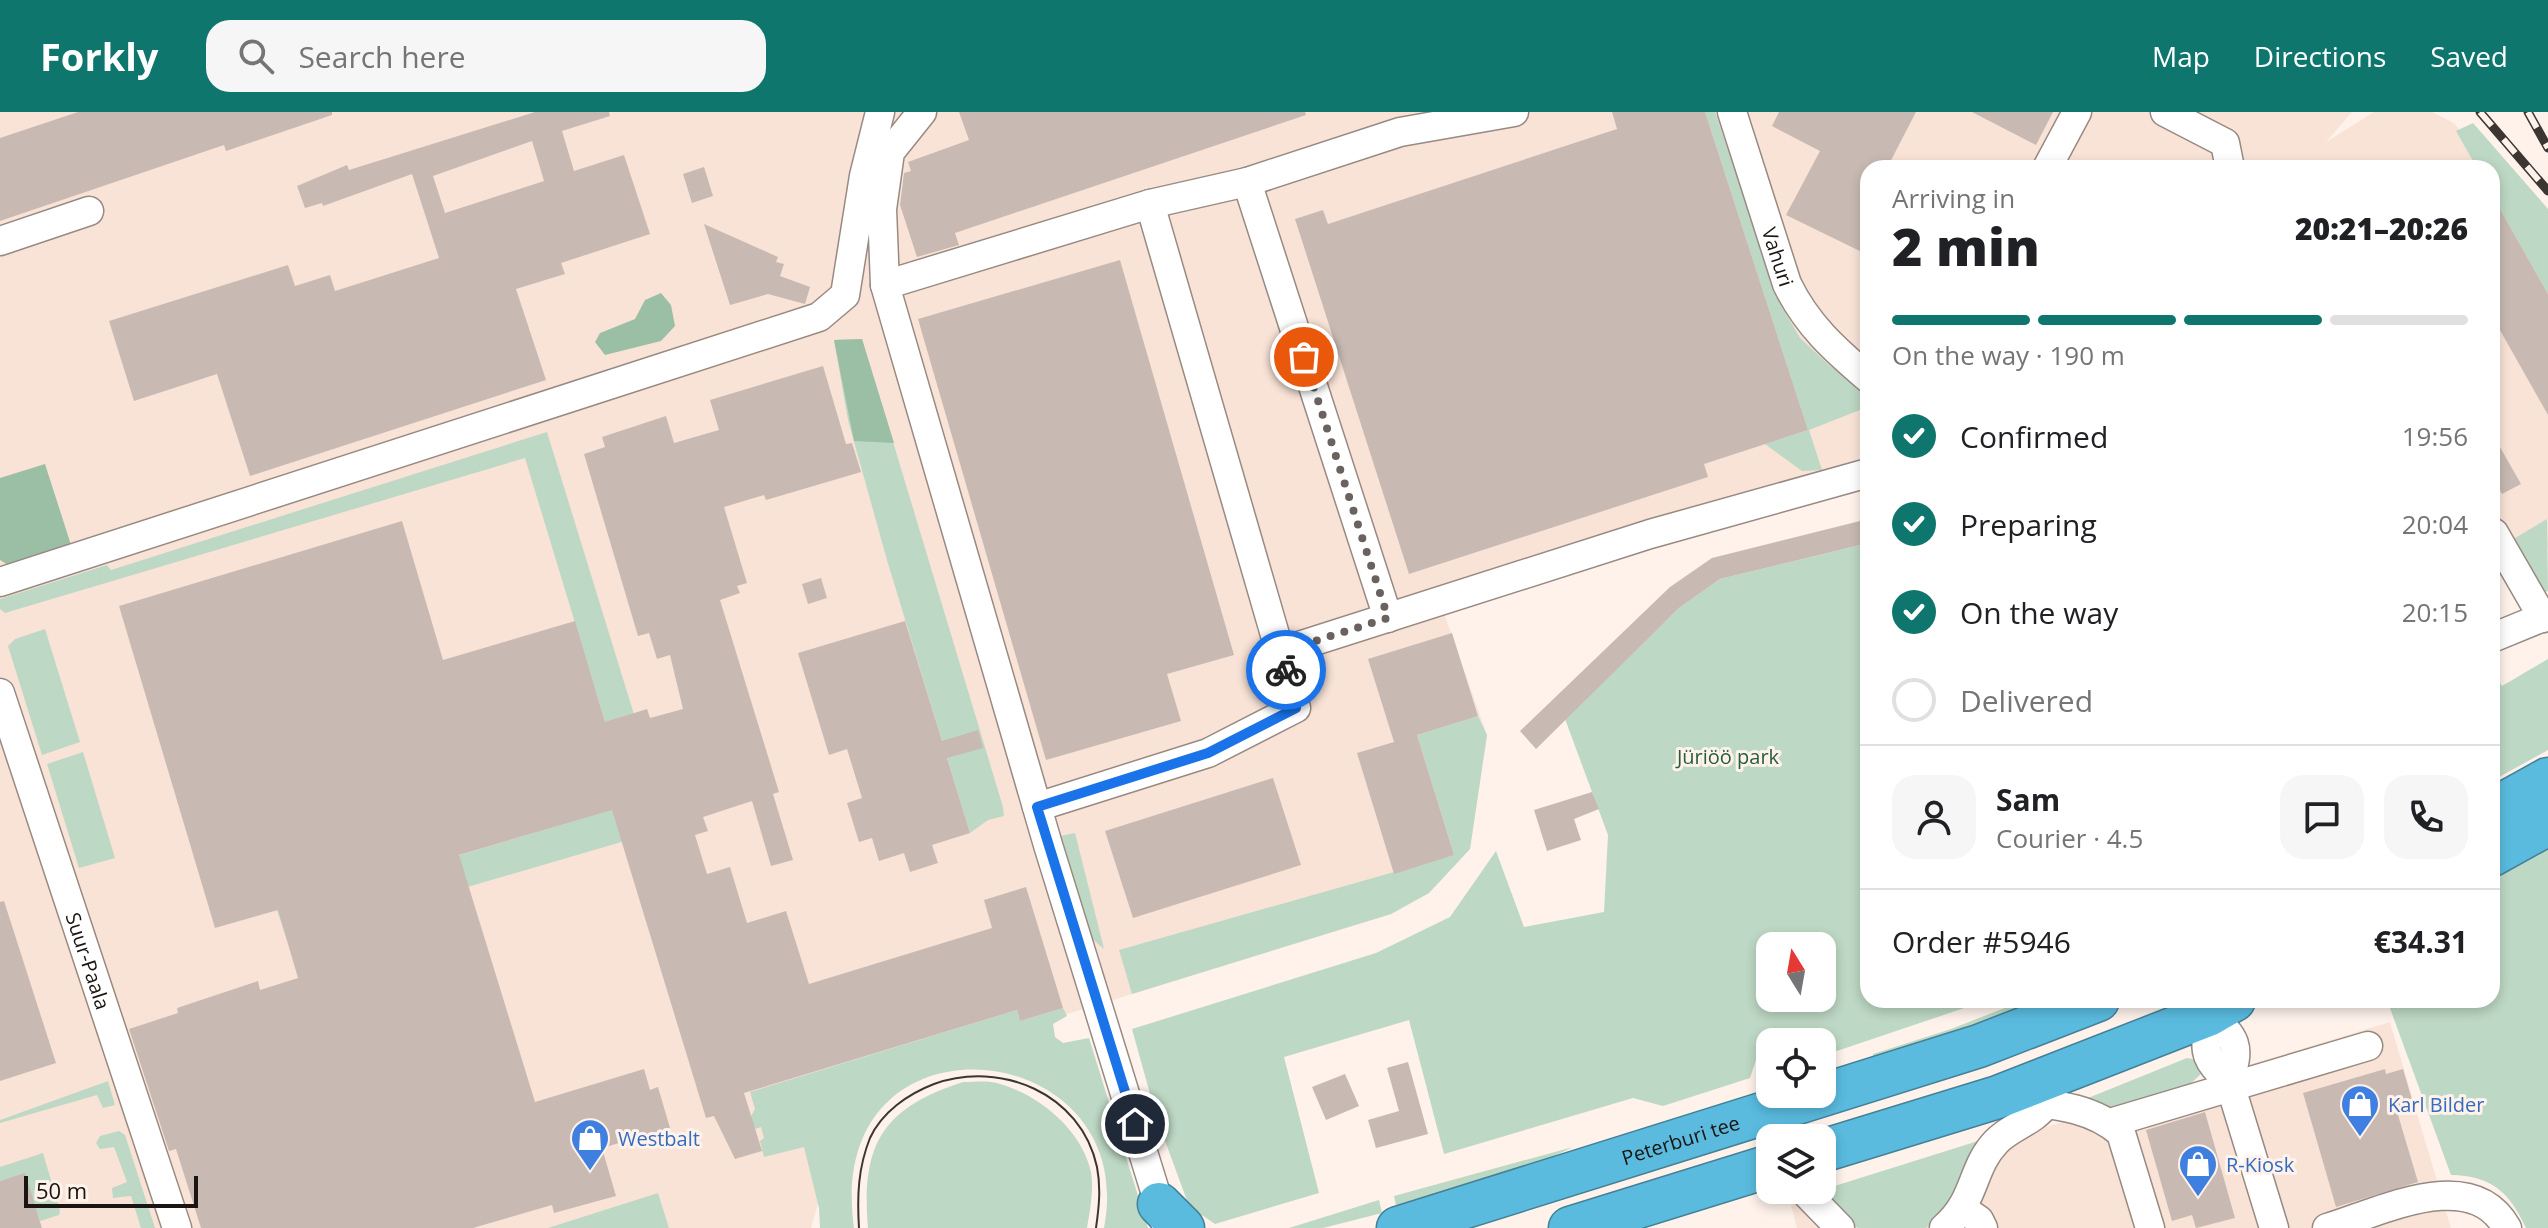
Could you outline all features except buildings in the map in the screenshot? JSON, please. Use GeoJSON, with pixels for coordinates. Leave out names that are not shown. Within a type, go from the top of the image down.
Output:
{"type":"FeatureCollection","features":[{"type":"Feature","properties":{"kind":"highway"},"geometry":{"type":"LineString","coordinates":[[2500,806],[2548,779]]}},
{"type":"Feature","properties":{"kind":"highway"},"geometry":{"type":"LineString","coordinates":[[2500,851],[2548,824]]}},
{"type":"Feature","properties":{"kind":"highway","name":"Peterburi tee"},"geometry":{"type":"LineString","coordinates":[[1398,1228],[1979,1046],[2077,1008]]}},
{"type":"Feature","properties":{"kind":"highway"},"geometry":{"type":"LineString","coordinates":[[1836,1147],[1998,1097],[2208,1008]]}},
{"type":"Feature","properties":{"kind":"highway"},"geometry":{"type":"LineString","coordinates":[[1570,1228],[1623,1220],[1756,1171]]}},
{"type":"Feature","properties":{"kind":"street"},"geometry":{"type":"LineString","coordinates":[[0,582],[819,317],[845,295],[864,176],[880,112]]}},
{"type":"Feature","properties":{"kind":"street"},"geometry":{"type":"LineString","coordinates":[[922,112],[890,152],[882,209],[885,285],[1048,845],[1170,1220]]}},
{"type":"Feature","properties":{"kind":"street"},"geometry":{"type":"LineString","coordinates":[[885,285],[1150,204],[1247,182],[1397,122],[1514,112]]}},
{"type":"Feature","properties":{"kind":"street"},"geometry":{"type":"LineString","coordinates":[[1736,125],[1752,112]]}},
{"type":"Feature","properties":{"kind":"street"},"geometry":{"type":"LineString","coordinates":[[2051,160],[2077,112]]}},
{"type":"Feature","properties":{"kind":"street"},"geometry":{"type":"LineString","coordinates":[[2165,112],[2225,143],[2228,160]]}},
{"type":"Feature","properties":{"kind":"street","name":"Vahuri"},"geometry":{"type":"LineString","coordinates":[[1736,125],[1787,284],[1800,311],[1818,334],[1860,371]]}},
{"type":"Feature","properties":{"kind":"street"},"geometry":{"type":"LineString","coordinates":[[1247,182],[1388,618]]}},
{"type":"Feature","properties":{"kind":"street"},"geometry":{"type":"LineString","coordinates":[[1037,807],[1208,753],[1296,708],[1150,204]]}},
{"type":"Feature","properties":{"kind":"street"},"geometry":{"type":"LineString","coordinates":[[0,241],[89,211]]}},
{"type":"Feature","properties":{"kind":"street"},"geometry":{"type":"LineString","coordinates":[[1280,652],[1650,534],[1860,475]]}},
{"type":"Feature","properties":{"kind":"street"},"geometry":{"type":"LineString","coordinates":[[2500,543],[2546,616],[2500,635]]}},
{"type":"Feature","properties":{"kind":"street","name":"Suur-Paala"},"geometry":{"type":"LineString","coordinates":[[0,693],[177,1228]]}},
{"type":"Feature","properties":{"kind":"street"},"geometry":{"type":"LineString","coordinates":[[2214,1008],[2204,1043],[2210,1065],[2231,1085],[2274,1228]]}},
{"type":"Feature","properties":{"kind":"street"},"geometry":{"type":"LineString","coordinates":[[2110,1123],[2368,1046]]}},
{"type":"Feature","properties":{"kind":"street"},"geometry":{"type":"LineString","coordinates":[[1998,1097],[2078,1109],[2110,1123],[2121,1133],[2150,1228]]}},
{"type":"Feature","properties":{"kind":"street"},"geometry":{"type":"LineString","coordinates":[[1963,1222],[1995,1143],[2028,1123],[2046,1104]]}},
{"type":"Feature","properties":{"kind":"street"},"geometry":{"type":"LineString","coordinates":[[2327,1228],[2367,1222],[2437,1195],[2474,1197],[2497,1210],[2507,1228]]}},
{"type":"Feature","properties":{"kind":"street"},"geometry":{"type":"LineString","coordinates":[[1817,1204],[1840,1228]]}},
{"type":"Feature","properties":{"kind":"shaded area"},"geometry":{"type":"Polygon","coordinates":[[[0,112],[2352,112],[2326,142],[2374,112],[2432,112],[2454,123],[2485,160],[1860,160],[1860,463],[1441,605],[1487,735],[1470,849],[1429,893],[1391,914],[831,1087],[842,1121],[811,1228],[0,1228],[0,112]]]}},
{"type":"Feature","properties":{"kind":"shaded area"},"geometry":{"type":"Polygon","coordinates":[[[2500,179],[2548,244],[2548,549],[2500,576],[2500,179]]]}},
{"type":"Feature","properties":{"kind":"shaded area"},"geometry":{"type":"Polygon","coordinates":[[[2390,1022],[2451,1228],[1797,1228],[1791,1205],[1836,1204],[1836,1191],[2390,1022]]]}},
{"type":"Feature","properties":{"kind":"green space"},"geometry":{"type":"Polygon","coordinates":[[[1705,112],[1715,112],[1782,307],[1800,338],[1829,365],[1860,387],[1860,410],[1809,430],[1822,470],[1802,471],[1765,444],[1808,430],[1705,112]]]}},
{"type":"Feature","properties":{"kind":"green space"},"geometry":{"type":"Polygon","coordinates":[[[2473,123],[2548,209],[2548,294],[2500,209],[2500,160],[2472,160],[2456,131],[2473,123]]]}},
{"type":"Feature","properties":{"kind":"green space"},"geometry":{"type":"Polygon","coordinates":[[[661,293],[671,305],[675,326],[661,341],[605,355],[595,342],[600,333],[635,319],[645,300],[661,293]]]}},
{"type":"Feature","properties":{"kind":"green space"},"geometry":{"type":"Polygon","coordinates":[[[862,339],[1003,807],[1004,816],[988,820],[970,833],[848,420],[834,340],[862,339]]]}},
{"type":"Feature","properties":{"kind":"green space"},"geometry":{"type":"Polygon","coordinates":[[[862,339],[894,443],[854,441],[834,340],[862,339]]]}},
{"type":"Feature","properties":{"kind":"green space"},"geometry":{"type":"Polygon","coordinates":[[[547,432],[669,828],[287,940],[277,910],[630,804],[525,458],[5,613],[0,609],[0,599],[107,565],[111,570],[547,432]]]}},
{"type":"Feature","properties":{"kind":"green space"},"geometry":{"type":"Polygon","coordinates":[[[45,464],[72,548],[8,565],[0,560],[0,478],[45,464]]]}},
{"type":"Feature","properties":{"kind":"green space"},"geometry":{"type":"Polygon","coordinates":[[[2547,519],[2548,591],[2542,593],[2510,541],[2547,519]]]}},
{"type":"Feature","properties":{"kind":"green space","name":"Jüriöö park"},"geometry":{"type":"Polygon","coordinates":[[[1860,545],[1860,1008],[1964,1008],[1836,1051],[1836,1028],[1756,1028],[1756,1060],[1750,1078],[1663,1106],[1633,1098],[1444,1154],[1409,1020],[1284,1057],[1319,1193],[1215,1224],[1189,1206],[1157,1119],[1132,1029],[1376,953],[1450,917],[1496,851],[1524,927],[1604,912],[1608,835],[1565,719],[1679,608],[1720,579],[1860,545]]]}},
{"type":"Feature","properties":{"kind":"green space"},"geometry":{"type":"Polygon","coordinates":[[[45,629],[80,742],[42,755],[8,646],[15,639],[45,629]]]}},
{"type":"Feature","properties":{"kind":"green space"},"geometry":{"type":"Polygon","coordinates":[[[2548,659],[2548,750],[2500,777],[2500,683],[2502,686],[2548,659]]]}},
{"type":"Feature","properties":{"kind":"green space"},"geometry":{"type":"Polygon","coordinates":[[[1478,716],[1487,735],[1470,849],[1429,893],[1391,914],[1132,994],[1119,950],[1454,855],[1417,735],[1478,716]]]}},
{"type":"Feature","properties":{"kind":"green space"},"geometry":{"type":"Polygon","coordinates":[[[83,752],[115,858],[79,868],[47,764],[83,752]]]}},
{"type":"Feature","properties":{"kind":"green space"},"geometry":{"type":"Polygon","coordinates":[[[1075,833],[1104,949],[1091,938],[1056,837],[1075,833]]]}},
{"type":"Feature","properties":{"kind":"green space"},"geometry":{"type":"Polygon","coordinates":[[[2548,847],[2548,1228],[2526,1228],[2513,1204],[2488,1182],[2451,1175],[2390,1008],[2500,1008],[2500,874],[2548,847]]]}},
{"type":"Feature","properties":{"kind":"green space"},"geometry":{"type":"Polygon","coordinates":[[[1063,1008],[1067,1016],[1053,1024],[1055,1037],[1063,1043],[1089,1038],[1148,1228],[1104,1228],[1103,1163],[1076,1114],[1033,1083],[981,1070],[929,1077],[885,1105],[857,1155],[854,1228],[820,1228],[819,1208],[804,1147],[764,1157],[761,1127],[752,1130],[749,1120],[755,1109],[750,1092],[1017,1010],[1020,1021],[1063,1008]]]}},
{"type":"Feature","properties":{"kind":"green space"},"geometry":{"type":"Polygon","coordinates":[[[2005,1008],[2030,1008],[1873,1059],[1873,1054],[2005,1008]]]}},
{"type":"Feature","properties":{"kind":"green space"},"geometry":{"type":"Polygon","coordinates":[[[2187,1058],[2200,1060],[2202,1073],[2189,1085],[2109,1110],[2083,1103],[2088,1098],[2187,1058]]]}},
{"type":"Feature","properties":{"kind":"green space"},"geometry":{"type":"Polygon","coordinates":[[[108,1081],[115,1105],[103,1108],[97,1095],[0,1123],[0,1120],[108,1081]]]}},
{"type":"Feature","properties":{"kind":"green space"},"geometry":{"type":"Polygon","coordinates":[[[963,1082],[991,1082],[1015,1089],[1044,1106],[1069,1129],[1091,1172],[1092,1193],[1087,1228],[868,1228],[868,1174],[882,1134],[913,1104],[963,1082]]]}},
{"type":"Feature","properties":{"kind":"green space"},"geometry":{"type":"Polygon","coordinates":[[[119,1131],[125,1135],[155,1228],[141,1228],[131,1196],[113,1198],[112,1188],[127,1182],[114,1147],[100,1149],[96,1143],[100,1136],[119,1131]]]}},
{"type":"Feature","properties":{"kind":"green space"},"geometry":{"type":"Polygon","coordinates":[[[1978,1141],[1945,1213],[1926,1228],[1858,1228],[1848,1222],[1833,1204],[1836,1204],[1836,1186],[1978,1141]]]}},
{"type":"Feature","properties":{"kind":"green space"},"geometry":{"type":"Polygon","coordinates":[[[1573,1147],[1516,1174],[1397,1210],[1394,1196],[1573,1147]]]}},
{"type":"Feature","properties":{"kind":"green space"},"geometry":{"type":"Polygon","coordinates":[[[43,1153],[60,1211],[59,1215],[40,1221],[24,1174],[0,1181],[0,1167],[43,1153]]]}},
{"type":"Feature","properties":{"kind":"green space"},"geometry":{"type":"Polygon","coordinates":[[[658,1193],[669,1228],[548,1228],[658,1193]]]}},
{"type":"Feature","properties":{"kind":"green space"},"geometry":{"type":"Polygon","coordinates":[[[1379,1200],[1382,1213],[1323,1228],[1289,1228],[1379,1200]]]}},
{"type":"Feature","properties":{"kind":"tram line"},"geometry":{"type":"LineString","coordinates":[[859,1228],[858,1193],[863,1160],[870,1138],[881,1120],[905,1099],[934,1084],[985,1076],[1010,1080],[1034,1089],[1056,1102],[1074,1119],[1088,1141],[1097,1167],[1099,1198],[1096,1228]]}},
{"type":"Feature","properties":{"kind":"railway"},"geometry":{"type":"LineString","coordinates":[[2480,112],[2548,191]]}},
{"type":"Feature","properties":{"kind":"railway"},"geometry":{"type":"LineString","coordinates":[[2528,112],[2548,148]]}},
{"type":"Feature","properties":{"kind":"way so far"},"geometry":{"type":"LineString","coordinates":[[1286,670],[1280,652],[1388,618],[1304,357]]}},
{"type":"Feature","properties":{"kind":"place","name":"Karl Bilder"},"geometry":{"type":"Point","coordinates":[2360,1138]}},
{"type":"Feature","properties":{"kind":"place","name":"Westbalt"},"geometry":{"type":"Point","coordinates":[590,1172]}},
{"type":"Feature","properties":{"kind":"place","name":"R-Kiosk"},"geometry":{"type":"Point","coordinates":[2198,1198]}},
{"type":"Feature","properties":{"kind":"route"},"geometry":{"type":"LineString","coordinates":[[1135,1124],[1037,807],[1208,753],[1296,708],[1286,670]]}}]}
